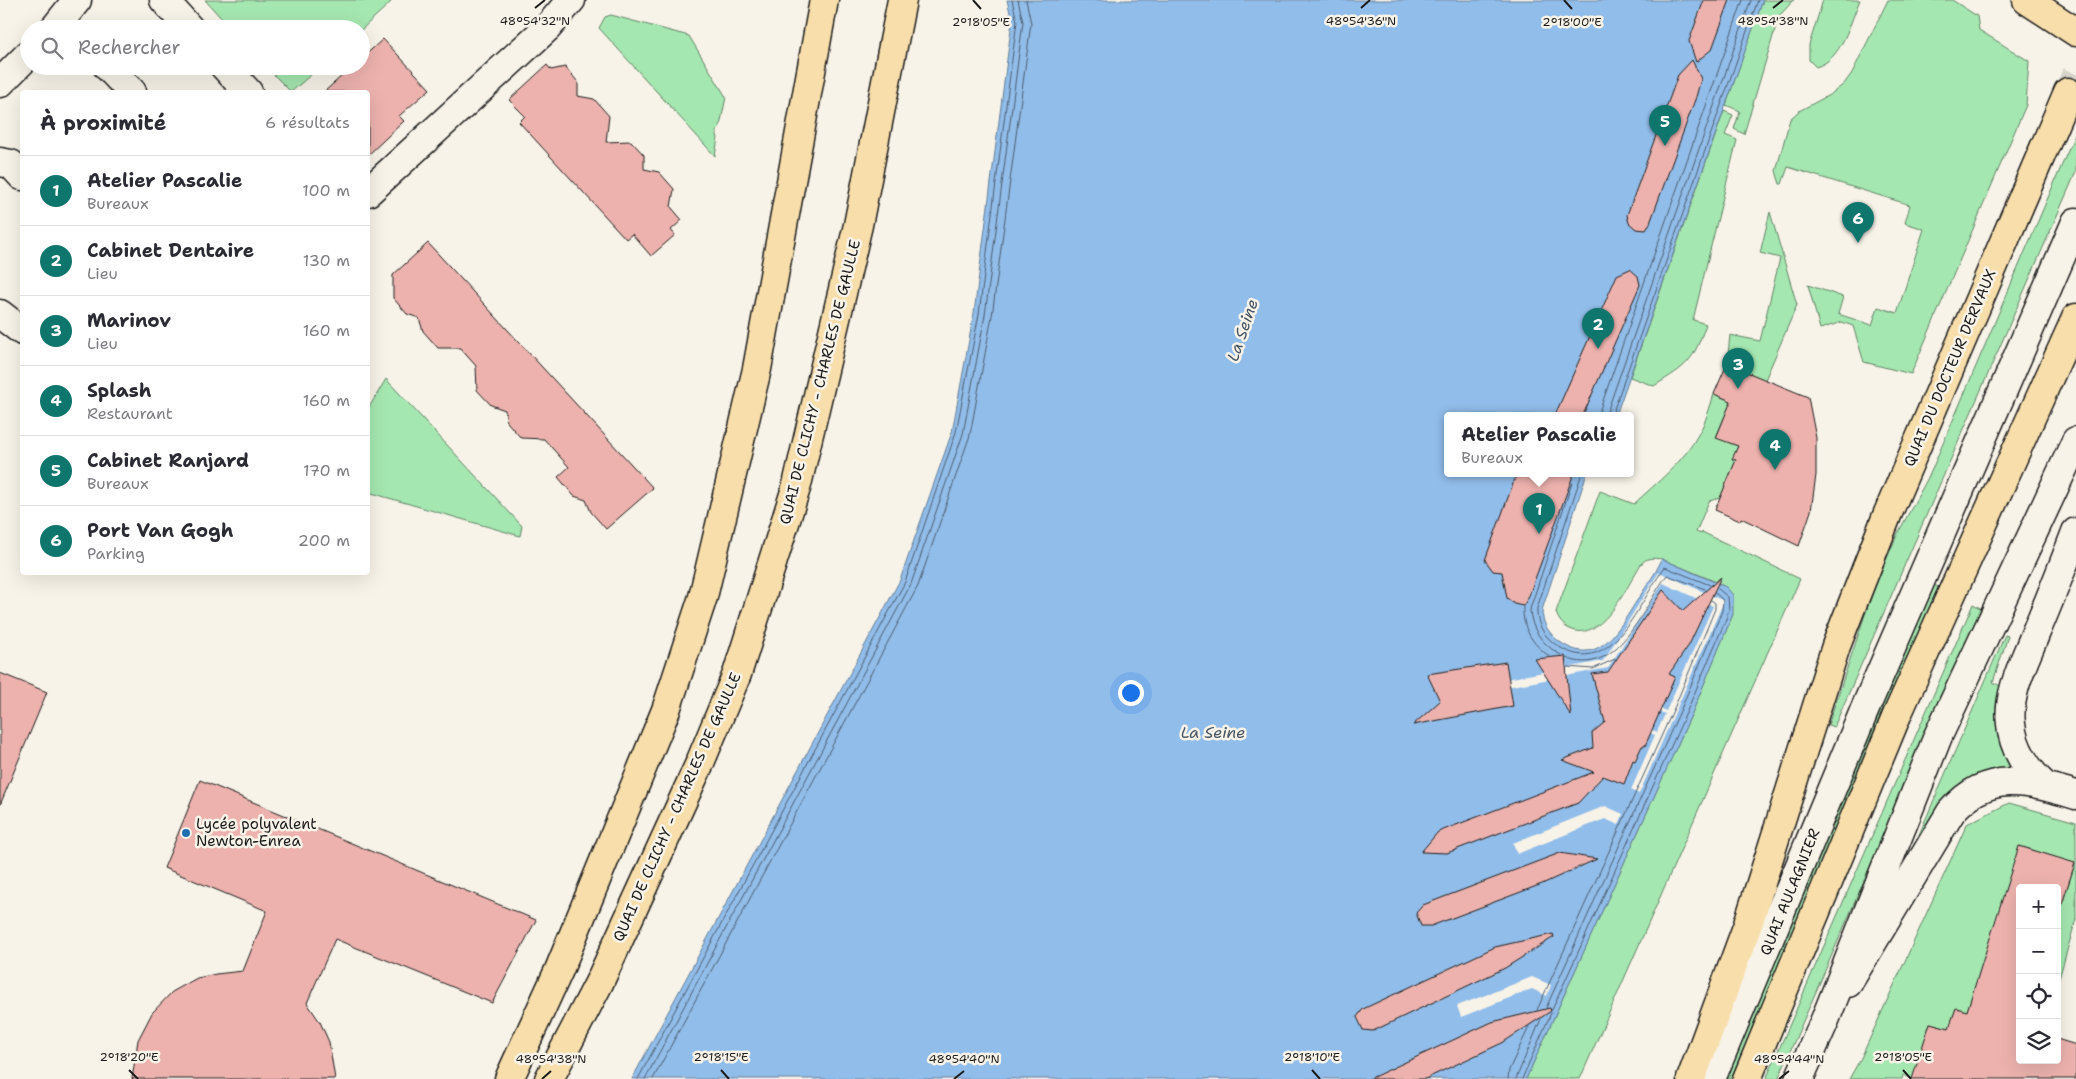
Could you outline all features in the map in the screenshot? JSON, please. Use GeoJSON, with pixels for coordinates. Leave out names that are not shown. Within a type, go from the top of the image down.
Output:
{"type":"FeatureCollection","features":[{"type":"Feature","properties":{"kind":"main road"},"geometry":{"type":"LineString","coordinates":[[164,0],[182,20]]}},
{"type":"Feature","properties":{"kind":"main road"},"geometry":{"type":"LineString","coordinates":[[370,190],[548,27],[572,0]]}},
{"type":"Feature","properties":{"kind":"main road"},"geometry":{"type":"LineString","coordinates":[[509,1079],[559,970],[666,710],[703,597],[757,369],[824,0]]}},
{"type":"Feature","properties":{"kind":"main road","name":"QUAI DE CLICHY - CHARLES DE GAULLE"},"geometry":{"type":"LineString","coordinates":[[549,1079],[598,983],[699,765],[737,674],[797,485],[858,225],[902,0]]}},
{"type":"Feature","properties":{"kind":"main road"},"geometry":{"type":"LineString","coordinates":[[2027,0],[2076,32]]}},
{"type":"Feature","properties":{"kind":"main road"},"geometry":{"type":"LineString","coordinates":[[0,83],[20,63]]}},
{"type":"Feature","properties":{"kind":"main road"},"geometry":{"type":"LineString","coordinates":[[116,75],[130,90]]}},
{"type":"Feature","properties":{"kind":"main road"},"geometry":{"type":"LineString","coordinates":[[232,75],[246,90]]}},
{"type":"Feature","properties":{"kind":"main road","name":"QUAI DU DOCTEUR DERVAUX"},"geometry":{"type":"LineString","coordinates":[[1691,1079],[1748,924],[1836,646],[1888,513],[2068,92]]}},
{"type":"Feature","properties":{"kind":"main road"},"geometry":{"type":"LineString","coordinates":[[0,162],[11,164],[20,174]]}},
{"type":"Feature","properties":{"kind":"main road","name":"QUAI AULAGNIER"},"geometry":{"type":"LineString","coordinates":[[1711,1079],[1867,704],[2076,222]]}},
{"type":"Feature","properties":{"kind":"main road"},"geometry":{"type":"LineString","coordinates":[[0,314],[20,329]]}},
{"type":"Feature","properties":{"kind":"main road","name":"QUAI AULAGNIER"},"geometry":{"type":"LineString","coordinates":[[1747,1079],[1897,715],[2076,318]]}},
{"type":"Feature","properties":{"kind":"main road"},"geometry":{"type":"LineString","coordinates":[[1799,1079],[1825,1020],[1938,736],[2076,441]]}},
{"type":"Feature","properties":{"kind":"main road"},"geometry":{"type":"LineString","coordinates":[[2045,786],[2026,765],[2016,744],[2010,722],[2011,708],[2017,681],[2076,532]]}},
{"type":"Feature","properties":{"kind":"main road"},"geometry":{"type":"LineString","coordinates":[[1825,1020],[1951,812],[1959,803],[1978,788],[1996,782],[2045,786],[2076,795]]}},
{"type":"Feature","properties":{"kind":"green space"},"geometry":{"type":"Polygon","coordinates":[[[205,0],[389,0],[391,2],[370,22],[370,20],[223,20],[205,0]]]}},
{"type":"Feature","properties":{"kind":"green space"},"geometry":{"type":"Polygon","coordinates":[[[1763,0],[1794,0],[1779,16],[1744,134],[1734,129],[1740,111],[1726,105],[1763,0]]]}},
{"type":"Feature","properties":{"kind":"green space"},"geometry":{"type":"Polygon","coordinates":[[[1823,0],[1860,0],[1839,49],[1825,63],[1816,67],[1809,60],[1809,45],[1823,0]]]}},
{"type":"Feature","properties":{"kind":"green space"},"geometry":{"type":"Polygon","coordinates":[[[1888,0],[1952,0],[1977,16],[1979,30],[2029,61],[2026,105],[1911,374],[1864,362],[1853,326],[1842,322],[1820,329],[1808,285],[1843,297],[1838,314],[1872,325],[1878,307],[1897,313],[1924,229],[1905,223],[1910,205],[1788,167],[1782,184],[1780,184],[1776,171],[1790,119],[1799,111],[1831,94],[1844,84],[1852,73],[1888,0]]]}},
{"type":"Feature","properties":{"kind":"green space"},"geometry":{"type":"Polygon","coordinates":[[[611,15],[689,36],[726,97],[720,126],[716,132],[718,138],[715,156],[599,28],[605,17],[611,15]]]}},
{"type":"Feature","properties":{"kind":"green space"},"geometry":{"type":"Polygon","coordinates":[[[274,75],[311,75],[293,90],[289,90],[274,75]]]}},
{"type":"Feature","properties":{"kind":"green space"},"geometry":{"type":"Polygon","coordinates":[[[1724,111],[1733,115],[1725,135],[1737,140],[1693,320],[1706,324],[1697,347],[1688,361],[1675,373],[1654,386],[1630,377],[1724,111]]]}},
{"type":"Feature","properties":{"kind":"green space"},"geometry":{"type":"Polygon","coordinates":[[[2076,132],[2076,172],[1834,727],[1828,725],[1874,588],[1897,535],[1930,474],[2076,132]]]}},
{"type":"Feature","properties":{"kind":"green space"},"geometry":{"type":"Polygon","coordinates":[[[1770,212],[1797,305],[1765,380],[1727,364],[1730,335],[1760,341],[1780,258],[1760,253],[1770,212]]]}},
{"type":"Feature","properties":{"kind":"green space"},"geometry":{"type":"Polygon","coordinates":[[[386,379],[522,526],[520,536],[370,493],[370,406],[386,379]]]}},
{"type":"Feature","properties":{"kind":"green space"},"geometry":{"type":"Polygon","coordinates":[[[1714,394],[1731,401],[1716,437],[1738,446],[1733,458],[1736,460],[1720,498],[1709,501],[1696,532],[1701,534],[1702,532],[1800,579],[1580,1079],[1526,1079],[1692,713],[1733,614],[1721,584],[1662,559],[1653,558],[1641,564],[1612,610],[1603,621],[1593,628],[1582,631],[1570,629],[1561,622],[1556,612],[1600,491],[1634,504],[1670,471],[1686,453],[1708,414],[1714,394]]]}},
{"type":"Feature","properties":{"kind":"green space"},"geometry":{"type":"Polygon","coordinates":[[[1932,584],[1942,589],[1731,1079],[1720,1079],[1932,584]]]}},
{"type":"Feature","properties":{"kind":"green space"},"geometry":{"type":"Polygon","coordinates":[[[1973,604],[1982,609],[1778,1079],[1766,1079],[1973,604]]]}},
{"type":"Feature","properties":{"kind":"green space"},"geometry":{"type":"Polygon","coordinates":[[[2005,635],[2008,636],[1993,682],[2002,687],[2019,773],[1992,771],[1978,773],[1967,779],[1957,788],[1940,810],[1920,847],[1915,844],[2005,635]]]}},
{"type":"Feature","properties":{"kind":"green space"},"geometry":{"type":"Polygon","coordinates":[[[2009,803],[2076,822],[2076,919],[2061,972],[2061,908],[2075,864],[2020,846],[1967,1011],[1956,1008],[1949,1028],[1930,1023],[1913,1079],[1903,1075],[1902,1079],[1849,1079],[1861,1058],[1967,824],[2009,803]]]}},
{"type":"Feature","properties":{"kind":"water","name":"La Seine"},"geometry":{"type":"Polygon","coordinates":[[[1007,0],[1763,0],[1617,412],[1444,412],[1444,477],[1586,477],[1542,610],[1547,628],[1560,642],[1573,649],[1585,651],[1596,649],[1606,643],[1622,624],[1662,559],[1726,587],[1733,595],[1733,614],[1692,713],[1526,1079],[632,1079],[900,580],[952,432],[974,313],[1012,21],[1007,0]]]}},
{"type":"Feature","properties":{"kind":"pier"},"geometry":{"type":"Polygon","coordinates":[[[1659,572],[1724,601],[1639,794],[1631,790],[1655,735],[1627,722],[1628,720],[1657,732],[1665,714],[1641,703],[1642,701],[1666,711],[1713,606],[1663,583],[1608,668],[1449,698],[1447,690],[1603,661],[1659,572]]]}},
{"type":"Feature","properties":{"kind":"pier"},"geometry":{"type":"Polygon","coordinates":[[[1605,806],[1623,814],[1619,825],[1605,819],[1517,854],[1513,843],[1605,806]]]}},
{"type":"Feature","properties":{"kind":"pier"},"geometry":{"type":"Polygon","coordinates":[[[1532,977],[1551,985],[1547,996],[1532,989],[1461,1017],[1457,1006],[1532,977]]]}},
{"type":"Feature","properties":{"kind":"building"},"geometry":{"type":"Polygon","coordinates":[[[1704,0],[1730,0],[1712,49],[1696,62],[1689,41],[1704,0]]]}},
{"type":"Feature","properties":{"kind":"building"},"geometry":{"type":"Polygon","coordinates":[[[383,39],[430,89],[399,116],[404,121],[370,153],[370,90],[326,90],[343,75],[370,75],[370,51],[383,39]]]}},
{"type":"Feature","properties":{"kind":"building"},"geometry":{"type":"Polygon","coordinates":[[[1692,60],[1701,79],[1696,97],[1650,223],[1646,230],[1636,229],[1629,223],[1627,215],[1678,75],[1692,60]]]}},
{"type":"Feature","properties":{"kind":"building"},"geometry":{"type":"Polygon","coordinates":[[[547,65],[551,70],[565,67],[578,82],[578,96],[594,99],[609,116],[606,142],[631,141],[644,155],[644,169],[659,172],[674,189],[671,207],[682,220],[671,230],[675,235],[651,256],[632,234],[626,239],[519,122],[525,116],[509,100],[547,65]]]}},
{"type":"Feature","properties":{"kind":"building"},"geometry":{"type":"Polygon","coordinates":[[[428,243],[653,488],[606,529],[591,512],[586,500],[574,496],[558,477],[569,467],[544,439],[521,438],[507,422],[505,410],[491,405],[477,390],[476,366],[460,348],[438,348],[423,331],[419,318],[407,314],[393,298],[393,275],[428,243]]]}},
{"type":"Feature","properties":{"kind":"building"},"geometry":{"type":"Polygon","coordinates":[[[1630,269],[1638,276],[1640,285],[1584,412],[1556,412],[1617,275],[1630,269]]]}},
{"type":"Feature","properties":{"kind":"building"},"geometry":{"type":"Polygon","coordinates":[[[1727,364],[1808,397],[1816,438],[1816,475],[1811,511],[1799,546],[1741,518],[1740,521],[1715,510],[1736,460],[1732,459],[1738,446],[1716,438],[1731,401],[1714,394],[1727,364]]]}},
{"type":"Feature","properties":{"kind":"building"},"geometry":{"type":"Polygon","coordinates":[[[1516,477],[1573,477],[1528,598],[1523,606],[1514,604],[1507,598],[1502,572],[1493,571],[1485,560],[1516,477]]]}},
{"type":"Feature","properties":{"kind":"building"},"geometry":{"type":"Polygon","coordinates":[[[1721,577],[1689,645],[1669,674],[1675,677],[1645,746],[1642,746],[1635,761],[1633,760],[1624,784],[1603,776],[1578,803],[1447,853],[1421,852],[1438,832],[1594,772],[1562,760],[1593,748],[1592,733],[1605,722],[1592,674],[1608,672],[1663,590],[1683,611],[1721,577]]]}},
{"type":"Feature","properties":{"kind":"building"},"geometry":{"type":"Polygon","coordinates":[[[1565,656],[1571,716],[1535,659],[1565,656]]]}},
{"type":"Feature","properties":{"kind":"building"},"geometry":{"type":"Polygon","coordinates":[[[1506,662],[1513,706],[1413,725],[1440,701],[1427,674],[1506,662]]]}},
{"type":"Feature","properties":{"kind":"building"},"geometry":{"type":"Polygon","coordinates":[[[0,673],[47,692],[0,805],[0,673]]]}},
{"type":"Feature","properties":{"kind":"building"},"geometry":{"type":"Polygon","coordinates":[[[200,780],[536,920],[492,1003],[335,939],[307,1003],[320,1022],[329,1042],[335,1079],[132,1079],[138,1040],[152,1013],[172,992],[197,978],[243,971],[267,911],[164,868],[200,780]]]}},
{"type":"Feature","properties":{"kind":"building"},"geometry":{"type":"Polygon","coordinates":[[[2019,846],[2075,863],[2061,907],[2061,884],[2016,884],[2016,1064],[2061,1064],[2061,1040],[2076,1045],[2076,1079],[1912,1079],[1930,1023],[1949,1028],[1956,1008],[1967,1011],[2019,846]]]}},
{"type":"Feature","properties":{"kind":"building"},"geometry":{"type":"Polygon","coordinates":[[[1560,853],[1597,859],[1542,884],[1431,926],[1421,926],[1416,913],[1423,905],[1560,853]]]}},
{"type":"Feature","properties":{"kind":"building"},"geometry":{"type":"Polygon","coordinates":[[[1553,934],[1554,937],[1505,968],[1373,1031],[1363,1030],[1357,1017],[1363,1009],[1495,947],[1553,934]]]}},
{"type":"Feature","properties":{"kind":"building"},"geometry":{"type":"Polygon","coordinates":[[[1550,1008],[1551,1011],[1502,1043],[1425,1079],[1369,1079],[1492,1022],[1550,1008]]]}},
{"type":"Feature","properties":{"kind":"tunnel"},"geometry":{"type":"LineString","coordinates":[[2068,92],[2076,74]]}},
{"type":"Feature","properties":{"kind":"place","name":"Cabinet Ranjard"},"geometry":{"type":"Point","coordinates":[1665,146]}},
{"type":"Feature","properties":{"kind":"place","name":"Port Van Gogh"},"geometry":{"type":"Point","coordinates":[1858,243]}},
{"type":"Feature","properties":{"kind":"place","name":"Cabinet Dentaire"},"geometry":{"type":"Point","coordinates":[1598,349]}},
{"type":"Feature","properties":{"kind":"place","name":"Marinov"},"geometry":{"type":"Point","coordinates":[1738,389]}},
{"type":"Feature","properties":{"kind":"place","name":"Splash"},"geometry":{"type":"Point","coordinates":[1775,470]}},
{"type":"Feature","properties":{"kind":"place","name":"Atelier Pascalie"},"geometry":{"type":"Point","coordinates":[1539,534]}},
{"type":"Feature","properties":{"kind":"place","name":"Lycée polyvalent Newton-Enrea"},"geometry":{"type":"Point","coordinates":[186,833]}}]}
